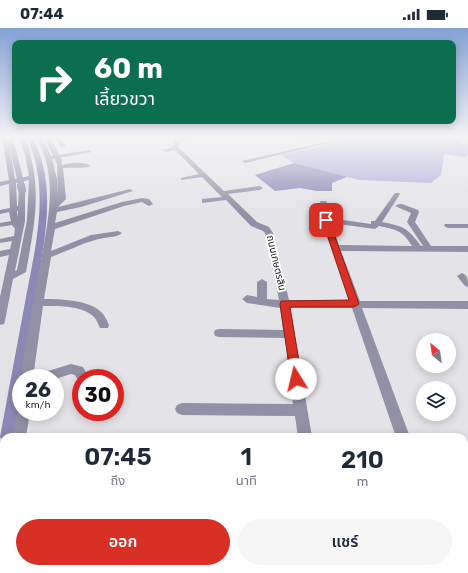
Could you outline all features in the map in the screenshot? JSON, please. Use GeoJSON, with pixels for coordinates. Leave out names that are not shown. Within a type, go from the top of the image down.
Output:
{"type":"FeatureCollection","features":[{"type":"Feature","properties":{"kind":"street"},"geometry":{"type":"LineString","coordinates":[[10,162],[14,193],[14,209],[18,227]]}},
{"type":"Feature","properties":{"kind":"street"},"geometry":{"type":"LineString","coordinates":[[0,321],[23,208],[22,190],[17,162]]}},
{"type":"Feature","properties":{"kind":"street"},"geometry":{"type":"LineString","coordinates":[[9,277],[21,272],[31,222],[34,194],[30,162]]}},
{"type":"Feature","properties":{"kind":"street"},"geometry":{"type":"LineString","coordinates":[[28,369],[52,227],[54,208],[51,162]]}},
{"type":"Feature","properties":{"kind":"street"},"geometry":{"type":"LineString","coordinates":[[54,208],[62,199],[59,162]]}},
{"type":"Feature","properties":{"kind":"street"},"geometry":{"type":"LineString","coordinates":[[61,162],[88,166]]}},
{"type":"Feature","properties":{"kind":"street","name":"ถนนเกษตรสิน"},"geometry":{"type":"LineString","coordinates":[[192,162],[254,224],[266,229],[269,233],[284,304],[304,433]]}},
{"type":"Feature","properties":{"kind":"street"},"geometry":{"type":"LineString","coordinates":[[183,179],[205,175]]}},
{"type":"Feature","properties":{"kind":"street"},"geometry":{"type":"LineString","coordinates":[[0,184],[33,177]]}},
{"type":"Feature","properties":{"kind":"street"},"geometry":{"type":"LineString","coordinates":[[205,201],[225,195],[260,188]]}},
{"type":"Feature","properties":{"kind":"street"},"geometry":{"type":"LineString","coordinates":[[54,208],[78,205],[130,191]]}},
{"type":"Feature","properties":{"kind":"street"},"geometry":{"type":"LineString","coordinates":[[326,220],[375,227],[397,194]]}},
{"type":"Feature","properties":{"kind":"street"},"geometry":{"type":"LineString","coordinates":[[52,227],[122,204],[144,200],[149,204]]}},
{"type":"Feature","properties":{"kind":"street"},"geometry":{"type":"LineString","coordinates":[[323,203],[326,220],[354,304],[402,433]]}},
{"type":"Feature","properties":{"kind":"street"},"geometry":{"type":"LineString","coordinates":[[399,206],[416,212],[411,222],[428,248]]}},
{"type":"Feature","properties":{"kind":"street"},"geometry":{"type":"LineString","coordinates":[[0,212],[23,208]]}},
{"type":"Feature","properties":{"kind":"street"},"geometry":{"type":"LineString","coordinates":[[354,218],[402,228],[418,248]]}},
{"type":"Feature","properties":{"kind":"street"},"geometry":{"type":"LineString","coordinates":[[0,225],[18,227]]}},
{"type":"Feature","properties":{"kind":"street"},"geometry":{"type":"LineString","coordinates":[[448,226],[468,226]]}},
{"type":"Feature","properties":{"kind":"street"},"geometry":{"type":"LineString","coordinates":[[0,241],[18,227]]}},
{"type":"Feature","properties":{"kind":"street"},"geometry":{"type":"LineString","coordinates":[[47,255],[64,250],[94,237],[118,233]]}},
{"type":"Feature","properties":{"kind":"street"},"geometry":{"type":"LineString","coordinates":[[335,248],[468,249]]}},
{"type":"Feature","properties":{"kind":"street"},"geometry":{"type":"LineString","coordinates":[[0,254],[15,251]]}},
{"type":"Feature","properties":{"kind":"street"},"geometry":{"type":"LineString","coordinates":[[262,282],[262,301]]}},
{"type":"Feature","properties":{"kind":"street"},"geometry":{"type":"LineString","coordinates":[[247,299],[284,304],[468,305]]}},
{"type":"Feature","properties":{"kind":"street"},"geometry":{"type":"LineString","coordinates":[[39,302],[64,303],[85,307],[100,316],[104,325]]}},
{"type":"Feature","properties":{"kind":"street"},"geometry":{"type":"LineString","coordinates":[[219,333],[289,334]]}},
{"type":"Feature","properties":{"kind":"street"},"geometry":{"type":"LineString","coordinates":[[182,409],[301,410]]}},
{"type":"Feature","properties":{"kind":"street"},"geometry":{"type":"LineString","coordinates":[[20,433],[22,421]]}},
{"type":"Feature","properties":{"kind":"shaded area"},"geometry":{"type":"Polygon","coordinates":[[[443,162],[441,175],[431,183],[360,180],[294,163],[443,162]]]}},
{"type":"Feature","properties":{"kind":"shaded area"},"geometry":{"type":"Polygon","coordinates":[[[294,163],[360,180],[347,177],[332,183],[332,191],[317,191],[300,188],[275,191],[255,175],[294,163]]]}},
{"type":"Feature","properties":{"kind":"waterway"},"geometry":{"type":"LineString","coordinates":[[8,433],[43,222],[44,189],[40,162]]}},
{"type":"Feature","properties":{"kind":"route"},"geometry":{"type":"LineString","coordinates":[[296,379],[284,304],[354,304],[326,220]]}}]}
